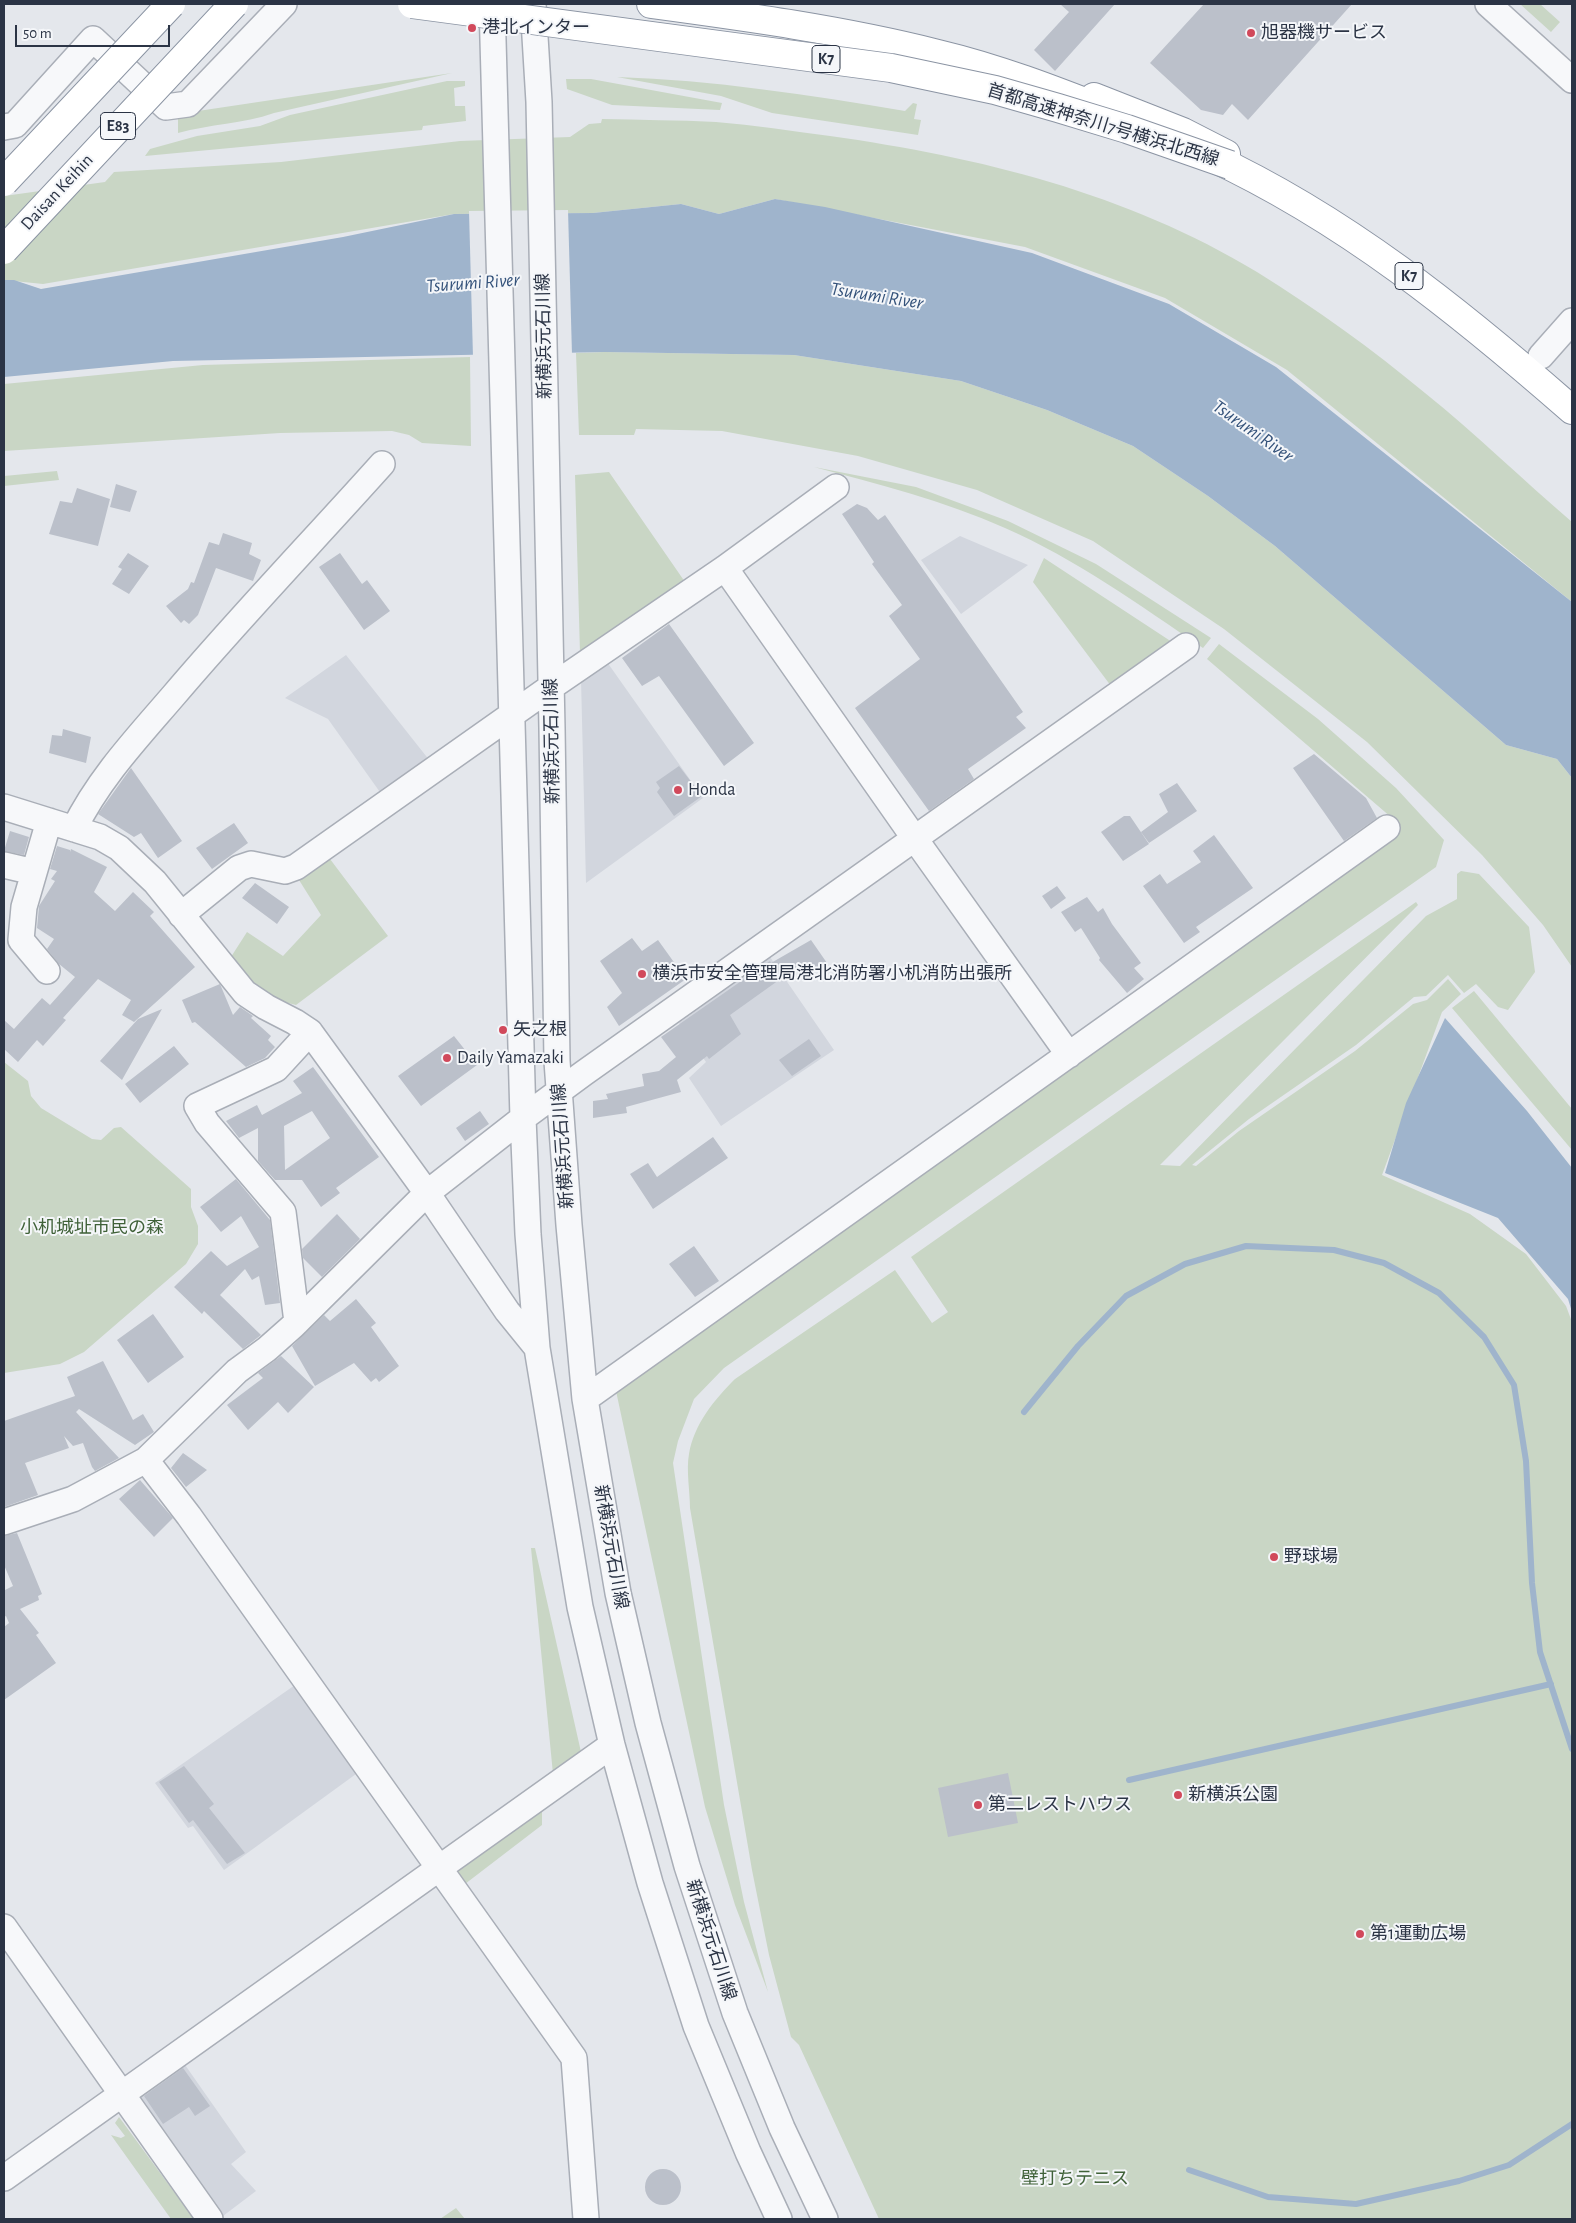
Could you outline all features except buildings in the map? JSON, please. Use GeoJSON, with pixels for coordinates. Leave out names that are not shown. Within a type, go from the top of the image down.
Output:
{"type":"FeatureCollection","features":[{"type":"Feature","properties":{"kind":"highway","name":"E83"},"geometry":{"type":"LineString","coordinates":[[4,182],[171,4]]}},
{"type":"Feature","properties":{"kind":"highway","name":"Daisan Keihin"},"geometry":{"type":"LineString","coordinates":[[4,250],[234,4]]}},
{"type":"Feature","properties":{"kind":"highway","name":"首都高速神奈川7号横浜北西線"},"geometry":{"type":"LineString","coordinates":[[412,4],[891,68],[995,90],[1232,162]]}},
{"type":"Feature","properties":{"kind":"highway","name":"首都高速神奈川7号横浜北西線"},"geometry":{"type":"LineString","coordinates":[[482,4],[890,60],[998,83],[1130,118],[1182,136],[1232,162]]}},
{"type":"Feature","properties":{"kind":"highway","name":"K7"},"geometry":{"type":"LineString","coordinates":[[651,4],[812,26],[938,54],[997,71],[1089,104],[1274,178],[1316,202],[1391,252],[1465,310],[1572,400]]}},
{"type":"Feature","properties":{"kind":"highway","name":"K7"},"geometry":{"type":"LineString","coordinates":[[704,4],[812,19],[949,48],[1094,96],[1183,132],[1312,209],[1388,259],[1469,323],[1572,410]]}},
{"type":"Feature","properties":{"kind":"street"},"geometry":{"type":"LineString","coordinates":[[4,127],[14,125],[93,39],[166,107],[188,104],[284,4]]}},
{"type":"Feature","properties":{"kind":"street","name":"新横浜元石川線"},"geometry":{"type":"LineString","coordinates":[[492,4],[523,1118],[528,1234],[537,1348],[580,1607],[612,1745],[650,1883],[696,2026],[748,2152],[779,2219]]}},
{"type":"Feature","properties":{"kind":"street","name":"新横浜元石川線"},"geometry":{"type":"LineString","coordinates":[[533,4],[539,102],[559,1091],[584,1399],[618,1593],[648,1723],[687,1866],[735,2013],[782,2128],[825,2219]]}},
{"type":"Feature","properties":{"kind":"street"},"geometry":{"type":"LineString","coordinates":[[1488,4],[1572,80]]}},
{"type":"Feature","properties":{"kind":"street"},"geometry":{"type":"LineString","coordinates":[[1541,356],[1572,321]]}},
{"type":"Feature","properties":{"kind":"street"},"geometry":{"type":"LineString","coordinates":[[74,829],[98,787],[115,764],[205,659],[382,464]]}},
{"type":"Feature","properties":{"kind":"street"},"geometry":{"type":"LineString","coordinates":[[181,915],[238,868],[251,864],[285,871],[296,867],[551,687],[725,568],[836,486]]}},
{"type":"Feature","properties":{"kind":"street"},"geometry":{"type":"LineString","coordinates":[[725,568],[1069,1055]]}},
{"type":"Feature","properties":{"kind":"street"},"geometry":{"type":"LineString","coordinates":[[4,1522],[73,1499],[146,1460],[237,1371],[267,1349],[297,1322],[427,1193],[559,1091],[1186,646]]}},
{"type":"Feature","properties":{"kind":"street"},"geometry":{"type":"LineString","coordinates":[[4,807],[100,837],[119,848],[155,882],[245,993],[310,1032],[427,1193],[507,1311],[537,1348]]}},
{"type":"Feature","properties":{"kind":"street"},"geometry":{"type":"LineString","coordinates":[[47,971],[21,940],[24,907],[49,821]]}},
{"type":"Feature","properties":{"kind":"street"},"geometry":{"type":"LineString","coordinates":[[584,1399],[1387,828]]}},
{"type":"Feature","properties":{"kind":"street"},"geometry":{"type":"LineString","coordinates":[[4,865],[34,872]]}},
{"type":"Feature","properties":{"kind":"street"},"geometry":{"type":"LineString","coordinates":[[297,1322],[283,1212],[207,1123],[197,1106],[276,1069],[310,1032]]}},
{"type":"Feature","properties":{"kind":"street"},"geometry":{"type":"LineString","coordinates":[[146,1460],[189,1516],[574,2058],[586,2219]]}},
{"type":"Feature","properties":{"kind":"street"},"geometry":{"type":"LineString","coordinates":[[4,2178],[122,2092],[612,1745]]}},
{"type":"Feature","properties":{"kind":"street"},"geometry":{"type":"LineString","coordinates":[[4,1927],[210,2219]]}},
{"type":"Feature","properties":{"kind":"shaded area"},"geometry":{"type":"Polygon","coordinates":[[[960,536],[1028,565],[961,614],[921,560],[960,536]]]}},
{"type":"Feature","properties":{"kind":"shaded area"},"geometry":{"type":"Polygon","coordinates":[[[346,655],[430,761],[382,795],[328,719],[285,698],[346,655]]]}},
{"type":"Feature","properties":{"kind":"shaded area"},"geometry":{"type":"Polygon","coordinates":[[[607,662],[703,798],[586,883],[581,679],[607,662]]]}},
{"type":"Feature","properties":{"kind":"shaded area"},"geometry":{"type":"Polygon","coordinates":[[[770,957],[834,1050],[721,1126],[689,1078],[706,1062],[679,1023],[770,957]]]}},
{"type":"Feature","properties":{"kind":"shaded area"},"geometry":{"type":"Polygon","coordinates":[[[295,1685],[356,1774],[224,1870],[193,1826],[188,1828],[155,1783],[295,1685]]]}},
{"type":"Feature","properties":{"kind":"shaded area"},"geometry":{"type":"Polygon","coordinates":[[[183,2062],[246,2152],[231,2164],[256,2191],[223,2216],[139,2100],[139,2092],[183,2062]]]}},
{"type":"Feature","properties":{"kind":"green space"},"geometry":{"type":"Polygon","coordinates":[[[1520,4],[1540,4],[1560,22],[1551,32],[1520,4]]]}},
{"type":"Feature","properties":{"kind":"green space"},"geometry":{"type":"Polygon","coordinates":[[[452,73],[250,120],[178,133],[178,114],[452,73]]]}},
{"type":"Feature","properties":{"kind":"green space"},"geometry":{"type":"Polygon","coordinates":[[[617,77],[725,85],[905,111],[913,103],[917,104],[914,119],[921,120],[918,135],[772,113],[721,96],[617,77]]]}},
{"type":"Feature","properties":{"kind":"green space"},"geometry":{"type":"Polygon","coordinates":[[[566,79],[591,79],[722,103],[720,110],[612,105],[567,89],[566,79]]]}},
{"type":"Feature","properties":{"kind":"green space"},"geometry":{"type":"Polygon","coordinates":[[[447,81],[465,81],[465,86],[454,88],[455,106],[465,106],[466,121],[423,126],[422,130],[145,156],[150,149],[197,136],[260,126],[290,115],[447,81]]]}},
{"type":"Feature","properties":{"kind":"green space"},"geometry":{"type":"Polygon","coordinates":[[[602,119],[716,122],[830,136],[941,155],[1051,182],[1156,220],[1207,244],[1279,286],[1385,361],[1463,425],[1572,522],[1572,602],[1287,370],[1165,298],[1025,247],[775,199],[719,214],[681,204],[593,213],[454,214],[43,284],[4,280],[4,196],[105,182],[114,172],[281,162],[460,141],[570,137],[589,124],[601,123],[602,119]]]}},
{"type":"Feature","properties":{"kind":"green space"},"geometry":{"type":"Polygon","coordinates":[[[576,353],[794,355],[961,381],[1047,410],[1133,446],[1208,496],[1275,546],[1506,745],[1557,759],[1572,778],[1572,967],[1543,925],[1482,855],[1367,742],[1224,629],[1093,541],[977,490],[858,456],[722,431],[636,429],[634,435],[579,435],[576,353]]]}},
{"type":"Feature","properties":{"kind":"green space"},"geometry":{"type":"Polygon","coordinates":[[[470,357],[471,446],[422,443],[409,435],[392,431],[280,433],[4,451],[4,384],[203,365],[470,357]]]}},
{"type":"Feature","properties":{"kind":"green space"},"geometry":{"type":"Polygon","coordinates":[[[814,467],[916,487],[1008,521],[1096,564],[1211,638],[1203,648],[1082,568],[1031,540],[982,518],[935,501],[814,467]]]}},
{"type":"Feature","properties":{"kind":"green space"},"geometry":{"type":"Polygon","coordinates":[[[57,471],[59,480],[4,486],[4,476],[57,471]]]}},
{"type":"Feature","properties":{"kind":"green space"},"geometry":{"type":"Polygon","coordinates":[[[609,472],[685,582],[580,653],[575,475],[609,472]]]}},
{"type":"Feature","properties":{"kind":"green space"},"geometry":{"type":"Polygon","coordinates":[[[1044,558],[1172,642],[1111,686],[1033,582],[1044,558]]]}},
{"type":"Feature","properties":{"kind":"green space"},"geometry":{"type":"Polygon","coordinates":[[[1219,644],[1318,719],[1396,788],[1444,840],[1436,867],[724,1368],[694,1399],[678,1441],[673,1463],[724,1805],[744,1902],[768,1992],[735,1905],[705,1807],[616,1391],[1394,839],[1392,818],[1207,659],[1219,644]]]}},
{"type":"Feature","properties":{"kind":"green space"},"geometry":{"type":"Polygon","coordinates":[[[330,859],[388,936],[296,1005],[269,998],[242,977],[229,960],[247,932],[283,956],[321,915],[299,880],[330,859]]]}},
{"type":"Feature","properties":{"kind":"green space","name":"新横浜公園"},"geometry":{"type":"Polygon","coordinates":[[[1461,871],[1479,874],[1529,927],[1535,972],[1508,1010],[1498,1007],[1476,984],[1464,993],[1448,975],[1426,996],[1414,997],[1356,1045],[1249,1119],[1192,1165],[1196,1166],[1239,1131],[1355,1051],[1413,1004],[1427,1000],[1448,979],[1461,994],[1442,1012],[1382,1175],[1470,1214],[1526,1254],[1566,1306],[1572,1322],[1572,2219],[879,2219],[799,2045],[791,2037],[769,1955],[752,1870],[690,1508],[688,1460],[695,1432],[706,1413],[735,1379],[895,1270],[932,1323],[948,1312],[911,1257],[1416,902],[1418,905],[1160,1165],[1180,1166],[1426,916],[1457,899],[1457,874],[1461,871]]]}},
{"type":"Feature","properties":{"kind":"green space"},"geometry":{"type":"Polygon","coordinates":[[[1474,991],[1572,1109],[1572,1150],[1452,1008],[1474,991]]]}},
{"type":"Feature","properties":{"kind":"green space","name":"小机城址市民の森"},"geometry":{"type":"Polygon","coordinates":[[[4,1062],[28,1081],[31,1096],[41,1108],[92,1139],[101,1140],[114,1128],[121,1127],[191,1189],[191,1207],[198,1226],[198,1244],[186,1264],[84,1352],[60,1364],[4,1373],[4,1062]]]}},
{"type":"Feature","properties":{"kind":"green space"},"geometry":{"type":"Polygon","coordinates":[[[531,1548],[535,1548],[581,1752],[553,1774],[531,1548]]]}},
{"type":"Feature","properties":{"kind":"green space"},"geometry":{"type":"Polygon","coordinates":[[[542,1809],[542,1825],[465,1884],[454,1869],[542,1809]]]}},
{"type":"Feature","properties":{"kind":"green space"},"geometry":{"type":"Polygon","coordinates":[[[119,2117],[194,2219],[171,2219],[111,2135],[121,2138],[125,2136],[115,2123],[119,2117]]]}},
{"type":"Feature","properties":{"kind":"green space"},"geometry":{"type":"Polygon","coordinates":[[[456,2208],[465,2219],[440,2219],[456,2208]]]}},
{"type":"Feature","properties":{"kind":"water","name":"Tsurumi River"},"geometry":{"type":"Polygon","coordinates":[[[775,199],[825,207],[1032,253],[1169,304],[1276,367],[1572,602],[1572,778],[1557,759],[1506,745],[1275,546],[1208,496],[1133,446],[1047,410],[961,381],[794,355],[605,352],[173,361],[4,377],[4,280],[14,280],[41,289],[343,237],[454,214],[593,213],[681,204],[719,214],[775,199]]]}},
{"type":"Feature","properties":{"kind":"water"},"geometry":{"type":"Polygon","coordinates":[[[1445,1018],[1527,1111],[1572,1168],[1572,1312],[1568,1299],[1498,1218],[1385,1173],[1406,1103],[1445,1018]]]}},
{"type":"Feature","properties":{"kind":"pier"},"geometry":{"type":"Polygon","coordinates":[[[568,210],[572,355],[473,357],[469,211],[568,210]]]}},
{"type":"Feature","properties":{"kind":"waterway"},"geometry":{"type":"LineString","coordinates":[[1024,1412],[1078,1346],[1126,1296],[1185,1264],[1246,1246],[1334,1250],[1384,1263],[1439,1293],[1484,1337],[1514,1385],[1526,1461],[1532,1583],[1540,1652],[1572,1749]]}},
{"type":"Feature","properties":{"kind":"waterway"},"geometry":{"type":"LineString","coordinates":[[1129,1780],[1551,1684]]}},
{"type":"Feature","properties":{"kind":"waterway"},"geometry":{"type":"LineString","coordinates":[[1189,2170],[1268,2197],[1356,2204],[1459,2181],[1509,2165],[1572,2124]]}},
{"type":"Feature","properties":{"kind":"place","name":"港北インター"},"geometry":{"type":"Point","coordinates":[472,28]}},
{"type":"Feature","properties":{"kind":"place","name":"旭器機サービス"},"geometry":{"type":"Point","coordinates":[1251,33]}},
{"type":"Feature","properties":{"kind":"place","name":"Honda"},"geometry":{"type":"Point","coordinates":[678,790]}},
{"type":"Feature","properties":{"kind":"place","name":"横浜市安全管理局港北消防署小机消防出張所"},"geometry":{"type":"Point","coordinates":[642,974]}},
{"type":"Feature","properties":{"kind":"place","name":"矢之根"},"geometry":{"type":"Point","coordinates":[503,1030]}},
{"type":"Feature","properties":{"kind":"place","name":"Daily Yamazaki"},"geometry":{"type":"Point","coordinates":[447,1058]}},
{"type":"Feature","properties":{"kind":"place","name":"野球場"},"geometry":{"type":"Point","coordinates":[1274,1557]}},
{"type":"Feature","properties":{"kind":"place","name":"新横浜公園"},"geometry":{"type":"Point","coordinates":[1178,1795]}},
{"type":"Feature","properties":{"kind":"place","name":"第二レストハウス"},"geometry":{"type":"Point","coordinates":[978,1805]}},
{"type":"Feature","properties":{"kind":"place","name":"第1運動広場"},"geometry":{"type":"Point","coordinates":[1360,1934]}},
{"type":"Feature","properties":{"kind":"park label","name":"壁打ちテニス"},"geometry":{"type":"Point","coordinates":[1075,2179]}}]}
